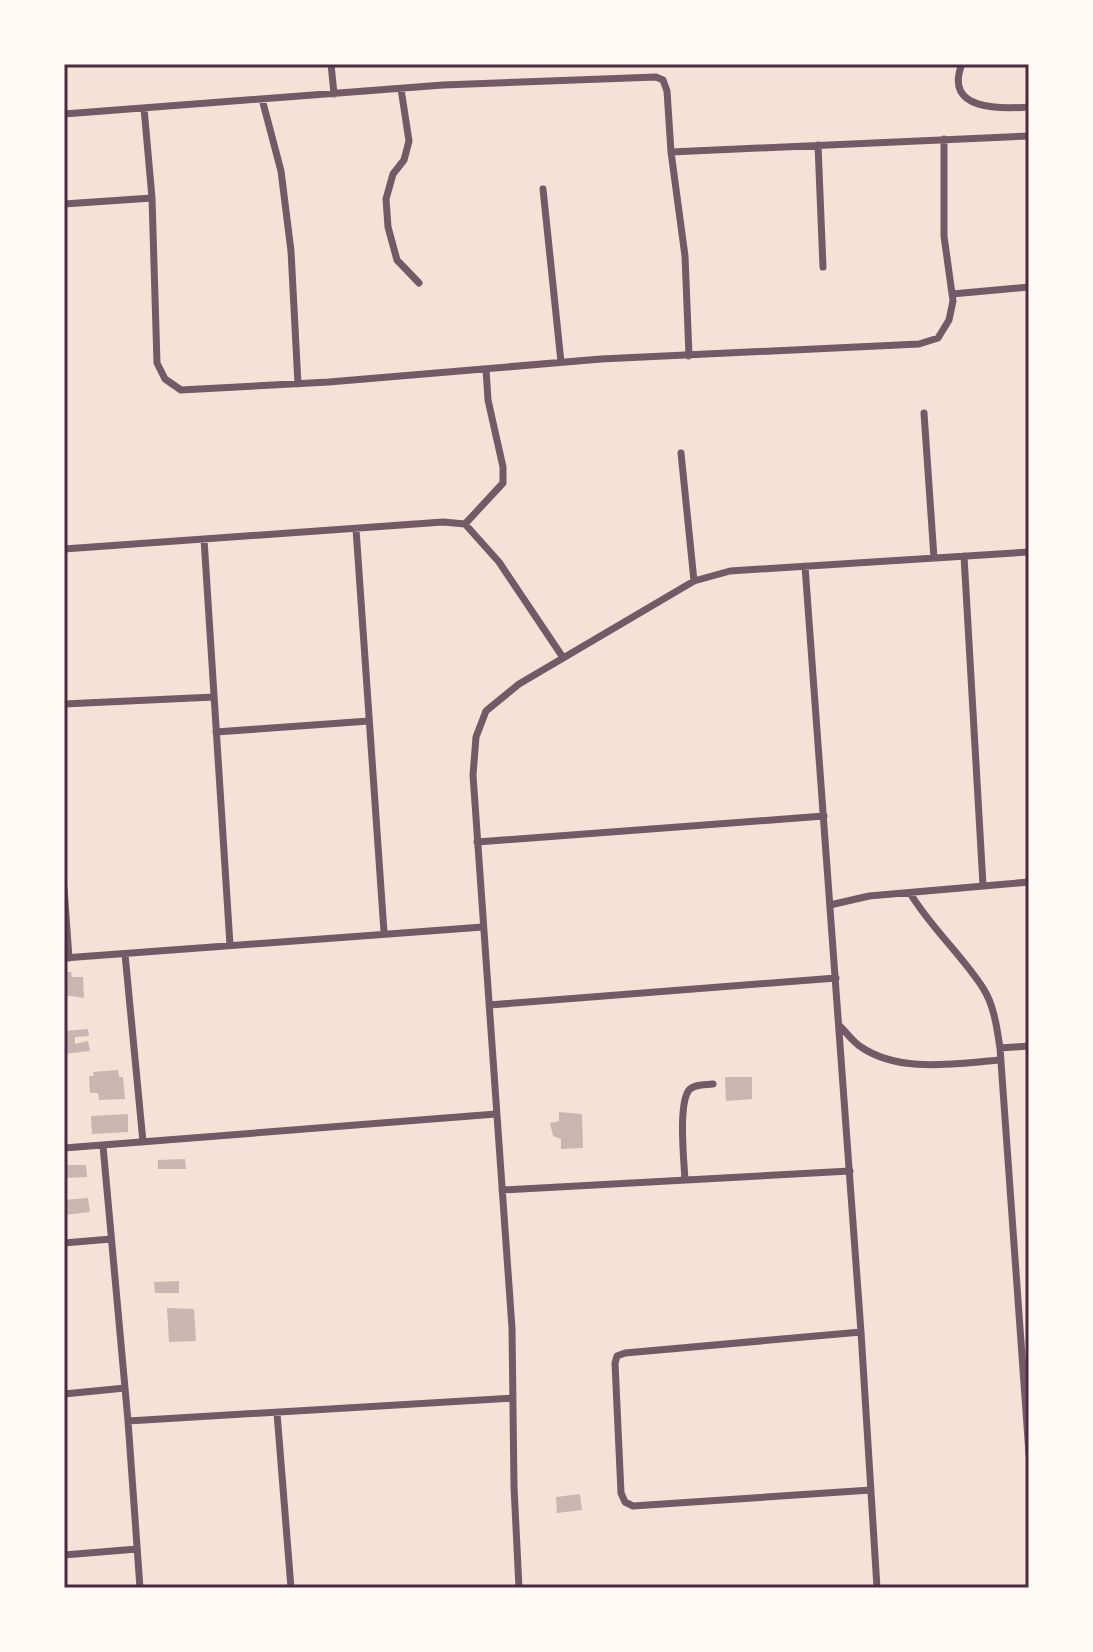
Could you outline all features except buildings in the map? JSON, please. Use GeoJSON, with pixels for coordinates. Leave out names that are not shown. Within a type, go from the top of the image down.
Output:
{"type":"FeatureCollection","features":[{"type":"Feature","properties":{"kind":"street"},"geometry":{"type":"LineString","coordinates":[[331,64],[334,94]]}},
{"type":"Feature","properties":{"kind":"street"},"geometry":{"type":"LineString","coordinates":[[962,64],[959,85],[965,97],[980,106],[996,109],[1029,107]]}},
{"type":"Feature","properties":{"kind":"street"},"geometry":{"type":"LineString","coordinates":[[64,114],[401,89],[656,77],[663,80],[667,91],[671,152],[685,256],[689,356]]}},
{"type":"Feature","properties":{"kind":"street"},"geometry":{"type":"LineString","coordinates":[[401,89],[409,141],[404,160],[393,174],[386,199],[388,227],[397,260],[419,283]]}},
{"type":"Feature","properties":{"kind":"street"},"geometry":{"type":"LineString","coordinates":[[262,99],[281,171],[291,251],[298,384]]}},
{"type":"Feature","properties":{"kind":"street"},"geometry":{"type":"LineString","coordinates":[[144,108],[152,198],[157,363],[165,379],[181,390],[298,384],[561,362],[919,344],[938,338],[949,320],[952,294],[944,236],[944,139]]}},
{"type":"Feature","properties":{"kind":"street"},"geometry":{"type":"LineString","coordinates":[[671,152],[1029,136]]}},
{"type":"Feature","properties":{"kind":"street"},"geometry":{"type":"LineString","coordinates":[[818,145],[823,267]]}},
{"type":"Feature","properties":{"kind":"street"},"geometry":{"type":"LineString","coordinates":[[543,189],[561,362]]}},
{"type":"Feature","properties":{"kind":"street"},"geometry":{"type":"LineString","coordinates":[[64,204],[152,198]]}},
{"type":"Feature","properties":{"kind":"street"},"geometry":{"type":"LineString","coordinates":[[952,294],[1029,287]]}},
{"type":"Feature","properties":{"kind":"street"},"geometry":{"type":"LineString","coordinates":[[465,524],[503,483],[503,467],[488,400],[486,369]]}},
{"type":"Feature","properties":{"kind":"street"},"geometry":{"type":"LineString","coordinates":[[924,413],[934,558]]}},
{"type":"Feature","properties":{"kind":"street"},"geometry":{"type":"LineString","coordinates":[[681,453],[694,581]]}},
{"type":"Feature","properties":{"kind":"street"},"geometry":{"type":"LineString","coordinates":[[64,549],[443,522],[465,524],[499,562],[562,656]]}},
{"type":"Feature","properties":{"kind":"street"},"geometry":{"type":"LineString","coordinates":[[356,529],[384,932]]}},
{"type":"Feature","properties":{"kind":"street"},"geometry":{"type":"LineString","coordinates":[[204,539],[230,945]]}},
{"type":"Feature","properties":{"kind":"street"},"geometry":{"type":"LineString","coordinates":[[519,1588],[512,1328],[473,775],[476,737],[486,711],[519,684],[562,656],[694,581],[730,571],[1029,552]]}},
{"type":"Feature","properties":{"kind":"street"},"geometry":{"type":"LineString","coordinates":[[964,556],[983,885]]}},
{"type":"Feature","properties":{"kind":"street"},"geometry":{"type":"LineString","coordinates":[[805,566],[877,1588]]}},
{"type":"Feature","properties":{"kind":"street"},"geometry":{"type":"LineString","coordinates":[[64,704],[214,697]]}},
{"type":"Feature","properties":{"kind":"street"},"geometry":{"type":"LineString","coordinates":[[216,732],[369,721]]}},
{"type":"Feature","properties":{"kind":"street"},"geometry":{"type":"LineString","coordinates":[[477,842],[824,816]]}},
{"type":"Feature","properties":{"kind":"street"},"geometry":{"type":"LineString","coordinates":[[830,905],[869,896],[1029,882]]}},
{"type":"Feature","properties":{"kind":"street"},"geometry":{"type":"LineString","coordinates":[[64,888],[67,958],[483,927]]}},
{"type":"Feature","properties":{"kind":"street"},"geometry":{"type":"LineString","coordinates":[[910,893],[923,914],[984,990],[995,1020],[1001,1060],[1029,1454]]}},
{"type":"Feature","properties":{"kind":"street"},"geometry":{"type":"LineString","coordinates":[[125,954],[143,1142]]}},
{"type":"Feature","properties":{"kind":"street"},"geometry":{"type":"LineString","coordinates":[[489,1005],[836,978]]}},
{"type":"Feature","properties":{"kind":"street"},"geometry":{"type":"LineString","coordinates":[[839,1025],[860,1046],[883,1059],[911,1064],[1001,1060]]}},
{"type":"Feature","properties":{"kind":"street"},"geometry":{"type":"LineString","coordinates":[[1000,1048],[1029,1046]]}},
{"type":"Feature","properties":{"kind":"street"},"geometry":{"type":"LineString","coordinates":[[685,1180],[683,1104],[687,1092],[694,1086],[713,1084]]}},
{"type":"Feature","properties":{"kind":"street"},"geometry":{"type":"LineString","coordinates":[[64,1148],[496,1114]]}},
{"type":"Feature","properties":{"kind":"street"},"geometry":{"type":"LineString","coordinates":[[103,1146],[140,1588]]}},
{"type":"Feature","properties":{"kind":"street"},"geometry":{"type":"LineString","coordinates":[[502,1190],[850,1171]]}},
{"type":"Feature","properties":{"kind":"street"},"geometry":{"type":"LineString","coordinates":[[64,1243],[111,1239]]}},
{"type":"Feature","properties":{"kind":"street"},"geometry":{"type":"LineString","coordinates":[[861,1332],[617,1356],[621,1493],[625,1502],[633,1506],[871,1490]]}},
{"type":"Feature","properties":{"kind":"street"},"geometry":{"type":"LineString","coordinates":[[64,1394],[125,1388]]}},
{"type":"Feature","properties":{"kind":"street"},"geometry":{"type":"LineString","coordinates":[[128,1421],[513,1398]]}},
{"type":"Feature","properties":{"kind":"street"},"geometry":{"type":"LineString","coordinates":[[277,1413],[291,1588]]}},
{"type":"Feature","properties":{"kind":"street"},"geometry":{"type":"LineString","coordinates":[[64,1555],[137,1549]]}}]}
